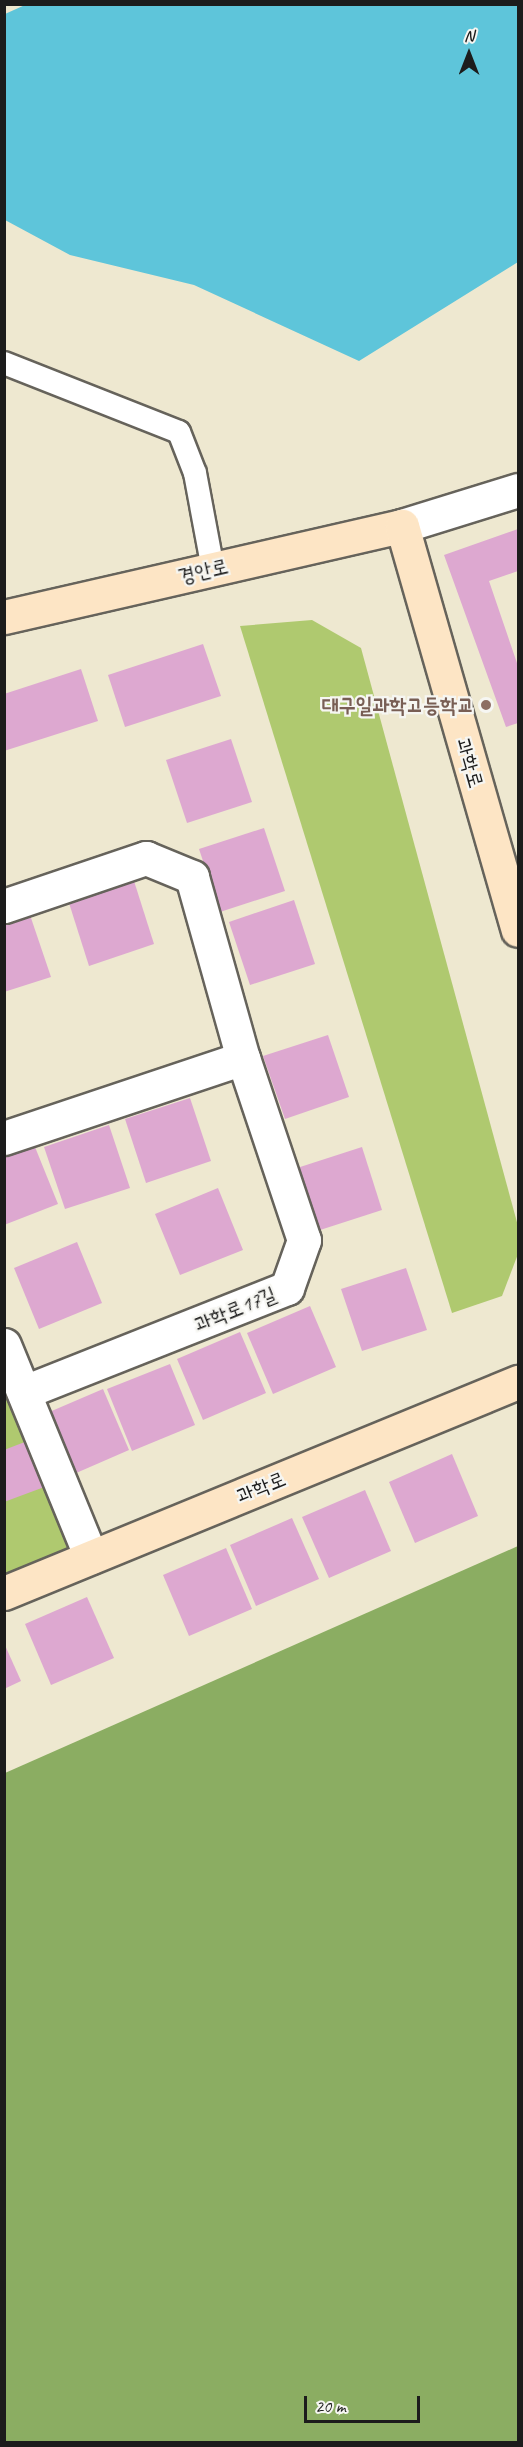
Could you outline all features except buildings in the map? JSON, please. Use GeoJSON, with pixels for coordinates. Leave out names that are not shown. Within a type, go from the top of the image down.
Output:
{"type":"FeatureCollection","features":[{"type":"Feature","properties":{"kind":"street"},"geometry":{"type":"LineString","coordinates":[[402,526],[519,490]]}},
{"type":"Feature","properties":{"kind":"street","name":"경안로"},"geometry":{"type":"LineString","coordinates":[[4,616],[402,526]]}},
{"type":"Feature","properties":{"kind":"street","name":"과학로"},"geometry":{"type":"LineString","coordinates":[[402,526],[519,930]]}},
{"type":"Feature","properties":{"kind":"street","name":"과학로17길"},"geometry":{"type":"LineString","coordinates":[[4,906],[146,858],[192,877],[243,1059],[304,1240],[287,1288],[24,1392]]}},
{"type":"Feature","properties":{"kind":"street"},"geometry":{"type":"LineString","coordinates":[[4,1138],[243,1059]]}},
{"type":"Feature","properties":{"kind":"street"},"geometry":{"type":"LineString","coordinates":[[4,1345],[91,1557]]}},
{"type":"Feature","properties":{"kind":"street","name":"과학로"},"geometry":{"type":"LineString","coordinates":[[4,1593],[519,1382]]}},
{"type":"Feature","properties":{"kind":"lane"},"geometry":{"type":"LineString","coordinates":[[4,363],[179,432],[195,473],[213,569]]}},
{"type":"Feature","properties":{"kind":"green space"},"geometry":{"type":"Polygon","coordinates":[[[312,620],[361,648],[518,1226],[518,1254],[502,1296],[452,1313],[240,626],[312,620]]]}},
{"type":"Feature","properties":{"kind":"green space"},"geometry":{"type":"Polygon","coordinates":[[[4,1345],[91,1557],[4,1593],[4,1345]]]}},
{"type":"Feature","properties":{"kind":"green space"},"geometry":{"type":"Polygon","coordinates":[[[518,1546],[518,2442],[5,2442],[5,1773],[518,1546]]]}},
{"type":"Feature","properties":{"kind":"water"},"geometry":{"type":"Polygon","coordinates":[[[25,5],[518,5],[518,262],[359,361],[194,285],[70,255],[5,220],[5,14],[25,5]]]}},
{"type":"Feature","properties":{"kind":"place","name":"대구일과학고등학교"},"geometry":{"type":"Point","coordinates":[486,705]}}]}
